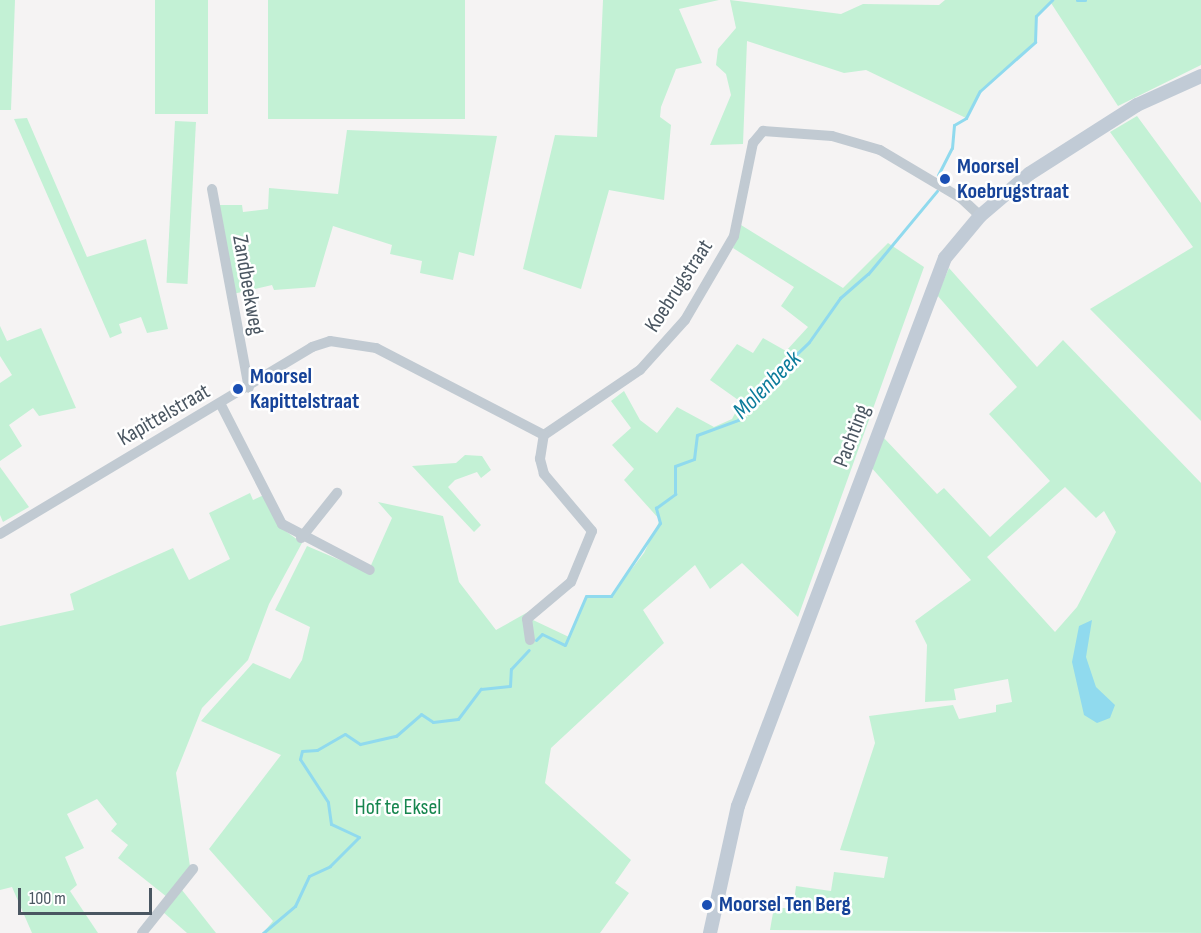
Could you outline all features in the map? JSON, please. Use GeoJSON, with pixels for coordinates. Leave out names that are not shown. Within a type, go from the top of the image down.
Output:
{"type":"FeatureCollection","features":[{"type":"Feature","properties":{"kind":"main road","name":"Pachting"},"geometry":{"type":"LineString","coordinates":[[710,933],[738,806],[932,280],[980,216],[1029,174],[1085,137],[1201,76]]}},
{"type":"Feature","properties":{"kind":"street","name":"Koebrugstraat"},"geometry":{"type":"LineString","coordinates":[[544,435],[640,370],[685,320],[734,236],[753,143],[763,131],[832,136],[880,150],[961,198],[980,216]]}},
{"type":"Feature","properties":{"kind":"street","name":"Zandbeekweg"},"geometry":{"type":"LineString","coordinates":[[212,189],[249,388]]}},
{"type":"Feature","properties":{"kind":"street","name":"Kapittelstraat"},"geometry":{"type":"LineString","coordinates":[[0,534],[249,388],[312,346],[359,342],[544,435]]}},
{"type":"Feature","properties":{"kind":"street"},"geometry":{"type":"LineString","coordinates":[[220,405],[282,524],[301,538],[370,570]]}},
{"type":"Feature","properties":{"kind":"street"},"geometry":{"type":"LineString","coordinates":[[530,640],[527,619],[571,582],[592,531],[544,474],[540,459],[544,435]]}},
{"type":"Feature","properties":{"kind":"street"},"geometry":{"type":"LineString","coordinates":[[301,538],[337,493]]}},
{"type":"Feature","properties":{"kind":"street"},"geometry":{"type":"LineString","coordinates":[[142,933],[193,869]]}},
{"type":"Feature","properties":{"kind":"green space"},"geometry":{"type":"Polygon","coordinates":[[[0,0],[15,0],[11,110],[0,110],[0,0]]]}},
{"type":"Feature","properties":{"kind":"green space"},"geometry":{"type":"Polygon","coordinates":[[[155,0],[208,0],[208,114],[155,114],[155,0]]]}},
{"type":"Feature","properties":{"kind":"green space"},"geometry":{"type":"Polygon","coordinates":[[[268,0],[465,0],[465,119],[268,119],[268,0]]]}},
{"type":"Feature","properties":{"kind":"green space"},"geometry":{"type":"Polygon","coordinates":[[[603,0],[719,0],[679,9],[702,63],[676,69],[661,107],[660,117],[671,125],[664,200],[609,190],[581,289],[523,269],[555,135],[597,137],[603,0]]]}},
{"type":"Feature","properties":{"kind":"green space"},"geometry":{"type":"Polygon","coordinates":[[[730,0],[841,14],[863,4],[939,5],[945,0],[1201,0],[1201,65],[1118,106],[1051,3],[1036,16],[1035,42],[980,91],[966,118],[866,70],[844,73],[747,41],[743,144],[710,145],[731,95],[726,74],[716,65],[718,49],[736,28],[730,0]]]}},
{"type":"Feature","properties":{"kind":"green space"},"geometry":{"type":"Polygon","coordinates":[[[1137,116],[1201,203],[1201,421],[1090,309],[1193,247],[1110,132],[1137,116]]]}},
{"type":"Feature","properties":{"kind":"green space"},"geometry":{"type":"Polygon","coordinates":[[[27,118],[87,257],[146,239],[168,329],[147,333],[141,317],[119,324],[122,333],[110,338],[14,119],[27,118]]]}},
{"type":"Feature","properties":{"kind":"green space"},"geometry":{"type":"Polygon","coordinates":[[[175,121],[196,122],[187,284],[167,283],[175,121]]]}},
{"type":"Feature","properties":{"kind":"green space"},"geometry":{"type":"Polygon","coordinates":[[[347,130],[497,136],[474,256],[459,252],[453,280],[420,273],[422,261],[390,254],[392,245],[333,226],[315,287],[274,290],[272,285],[233,294],[217,205],[242,205],[243,212],[268,209],[269,188],[338,194],[347,130]]]}},
{"type":"Feature","properties":{"kind":"green space","name":"Hof te Eksel"},"geometry":{"type":"Polygon","coordinates":[[[741,225],[843,288],[888,243],[924,267],[798,617],[742,563],[710,589],[695,565],[643,610],[664,643],[551,748],[545,783],[631,860],[615,883],[629,893],[600,933],[263,933],[273,921],[209,849],[281,755],[201,721],[253,663],[290,679],[302,660],[310,627],[275,610],[307,546],[368,572],[392,518],[378,502],[443,516],[459,582],[496,630],[528,612],[533,620],[569,637],[586,596],[611,596],[644,553],[660,520],[624,480],[634,469],[612,445],[631,428],[611,401],[624,391],[640,420],[657,433],[677,407],[714,427],[732,419],[741,402],[710,380],[737,344],[753,353],[763,338],[786,351],[808,327],[781,306],[794,287],[733,248],[741,225]]]}},
{"type":"Feature","properties":{"kind":"green space"},"geometry":{"type":"Polygon","coordinates":[[[949,268],[1037,367],[1063,340],[1201,483],[1201,933],[770,930],[774,907],[793,909],[796,886],[831,891],[834,872],[884,878],[888,857],[840,850],[875,743],[869,716],[953,705],[959,719],[996,712],[996,705],[1012,702],[1008,679],[954,689],[956,700],[925,702],[927,645],[915,621],[971,580],[870,466],[883,437],[937,494],[944,488],[990,537],[1050,481],[989,414],[1017,387],[937,295],[949,268]],[[1065,487],[987,557],[1055,632],[1077,607],[1116,532],[1104,511],[1096,518],[1065,487]]]}},
{"type":"Feature","properties":{"kind":"green space"},"geometry":{"type":"Polygon","coordinates":[[[0,326],[7,341],[41,328],[76,408],[39,416],[33,408],[9,425],[22,446],[0,461],[0,383],[12,375],[0,356],[0,326]]]}},
{"type":"Feature","properties":{"kind":"green space"},"geometry":{"type":"Polygon","coordinates":[[[465,455],[482,456],[491,470],[481,478],[477,472],[455,480],[448,487],[481,525],[474,532],[412,466],[456,463],[465,455]]]}},
{"type":"Feature","properties":{"kind":"green space"},"geometry":{"type":"Polygon","coordinates":[[[0,467],[29,507],[3,522],[0,515],[0,467]]]}},
{"type":"Feature","properties":{"kind":"green space"},"geometry":{"type":"Polygon","coordinates":[[[250,493],[253,500],[264,495],[280,527],[302,543],[269,604],[248,660],[202,708],[176,773],[190,866],[167,897],[118,858],[128,845],[111,831],[117,824],[97,799],[67,814],[84,848],[65,857],[77,885],[70,891],[98,933],[32,933],[12,887],[0,890],[0,626],[74,610],[70,594],[173,548],[189,580],[230,559],[209,513],[250,493]]]}},
{"type":"Feature","properties":{"kind":"green space"},"geometry":{"type":"Polygon","coordinates":[[[182,890],[216,933],[187,933],[163,912],[182,890]]]}},
{"type":"Feature","properties":{"kind":"water"},"geometry":{"type":"Polygon","coordinates":[[[1092,620],[1086,657],[1096,687],[1115,705],[1110,718],[1097,723],[1084,715],[1072,662],[1079,626],[1092,620]]]}},
{"type":"Feature","properties":{"kind":"waterway","name":"Molenbeek"},"geometry":{"type":"LineString","coordinates":[[938,175],[952,148],[954,125],[966,118],[980,91],[1035,42],[1036,16],[1052,0]]}},
{"type":"Feature","properties":{"kind":"waterway","name":"Molenbeek"},"geometry":{"type":"LineString","coordinates":[[1077,0],[1085,0]]}},
{"type":"Feature","properties":{"kind":"waterway","name":"Molenbeek"},"geometry":{"type":"LineString","coordinates":[[536,640],[542,634],[565,645],[586,596],[611,596],[660,523],[656,508],[675,494],[675,466],[694,459],[697,435],[738,420],[749,400],[809,342],[840,298],[868,274],[937,191]]}},
{"type":"Feature","properties":{"kind":"waterway","name":"Molenbeek"},"geometry":{"type":"LineString","coordinates":[[263,933],[295,906],[309,876],[330,866],[359,837],[331,824],[328,802],[300,759],[302,751],[317,750],[345,734],[360,744],[396,736],[421,714],[433,722],[458,719],[481,689],[510,686],[511,669],[529,650]]}},
{"type":"Feature","properties":{"kind":"place","name":"Moorsel Koebrugstraat"},"geometry":{"type":"Point","coordinates":[945,179]}},
{"type":"Feature","properties":{"kind":"place","name":"Moorsel Kapittelstraat"},"geometry":{"type":"Point","coordinates":[238,389]}},
{"type":"Feature","properties":{"kind":"place","name":"Moorsel Ten Berg"},"geometry":{"type":"Point","coordinates":[707,905]}}]}
